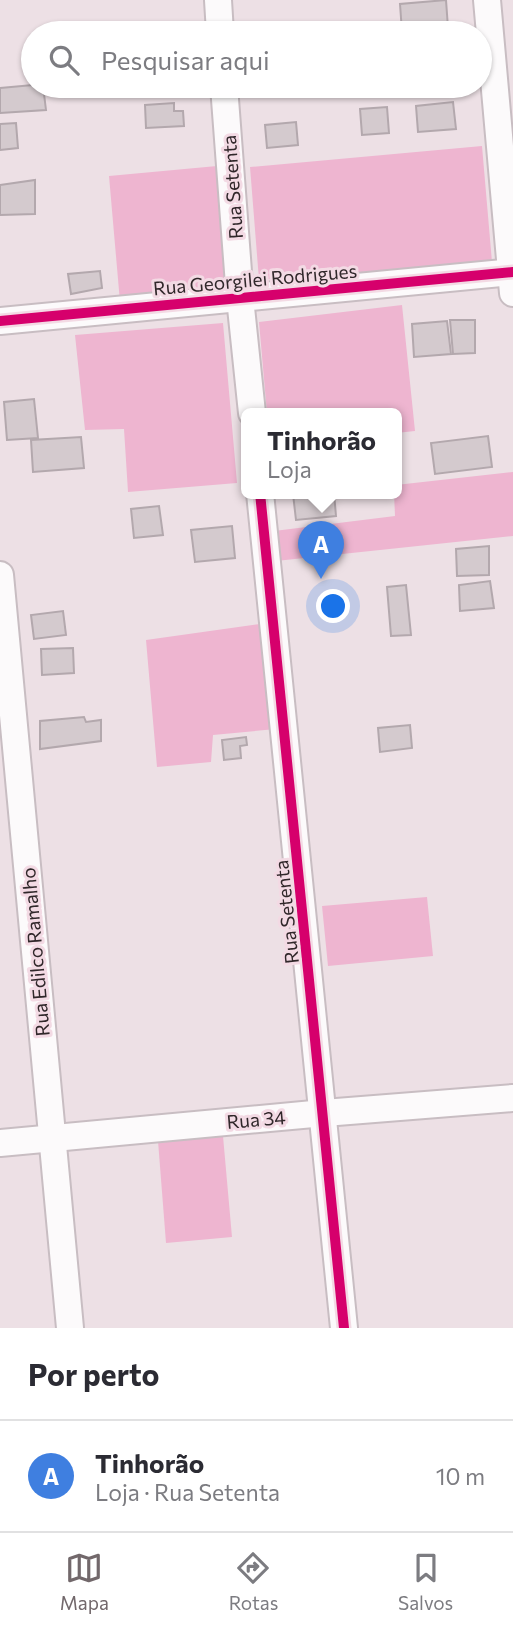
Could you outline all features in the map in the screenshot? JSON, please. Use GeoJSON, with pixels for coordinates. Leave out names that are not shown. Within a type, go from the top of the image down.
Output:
{"type":"FeatureCollection","features":[{"type":"Feature","properties":{"kind":"street"},"geometry":{"type":"LineString","coordinates":[[218,0],[219,21]]}},
{"type":"Feature","properties":{"kind":"street"},"geometry":{"type":"LineString","coordinates":[[487,0],[489,21]]}},
{"type":"Feature","properties":{"kind":"street"},"geometry":{"type":"LineString","coordinates":[[492,56],[512,279]]}},
{"type":"Feature","properties":{"kind":"street","name":"Rua Setenta"},"geometry":{"type":"LineString","coordinates":[[225,98],[251,408]]}},
{"type":"Feature","properties":{"kind":"street","name":"Rua Georgilei Rodrigues"},"geometry":{"type":"LineString","coordinates":[[0,321],[240,298],[512,279]]}},
{"type":"Feature","properties":{"kind":"street","name":"Rua Setenta"},"geometry":{"type":"LineString","coordinates":[[261,499],[344,1328]]}},
{"type":"Feature","properties":{"kind":"street","name":"Rua Edilco Ramalho"},"geometry":{"type":"LineString","coordinates":[[0,575],[70,1328]]}},
{"type":"Feature","properties":{"kind":"street","name":"Rua 34"},"geometry":{"type":"LineString","coordinates":[[0,1143],[513,1098]]}},
{"type":"Feature","properties":{"kind":"shaded area"},"geometry":{"type":"Polygon","coordinates":[[[482,146],[492,262],[259,280],[250,167],[482,146]]]}},
{"type":"Feature","properties":{"kind":"shaded area"},"geometry":{"type":"Polygon","coordinates":[[[217,166],[228,293],[120,302],[109,176],[217,166]]]}},
{"type":"Feature","properties":{"kind":"shaded area"},"geometry":{"type":"Polygon","coordinates":[[[402,305],[415,431],[402,432],[402,408],[267,408],[259,322],[402,305]]]}},
{"type":"Feature","properties":{"kind":"shaded area"},"geometry":{"type":"Polygon","coordinates":[[[223,323],[237,483],[128,492],[124,429],[85,430],[75,335],[223,323]]]}},
{"type":"Feature","properties":{"kind":"shaded area"},"geometry":{"type":"Polygon","coordinates":[[[513,472],[513,536],[276,561],[274,531],[395,516],[394,499],[402,499],[402,484],[513,472]]]}},
{"type":"Feature","properties":{"kind":"shaded area"},"geometry":{"type":"Polygon","coordinates":[[[260,624],[276,729],[213,735],[211,762],[157,767],[146,640],[260,624]]]}},
{"type":"Feature","properties":{"kind":"shaded area"},"geometry":{"type":"Polygon","coordinates":[[[427,897],[433,956],[328,966],[322,906],[427,897]]]}},
{"type":"Feature","properties":{"kind":"shaded area"},"geometry":{"type":"Polygon","coordinates":[[[223,1136],[232,1237],[166,1243],[158,1141],[223,1136]]]}},
{"type":"Feature","properties":{"kind":"building"},"geometry":{"type":"Polygon","coordinates":[[[446,0],[448,21],[401,21],[400,4],[446,0]]]}},
{"type":"Feature","properties":{"kind":"building"},"geometry":{"type":"Polygon","coordinates":[[[21,86],[21,98],[44,98],[46,110],[0,113],[0,88],[21,86]]]}},
{"type":"Feature","properties":{"kind":"building"},"geometry":{"type":"Polygon","coordinates":[[[453,102],[456,129],[418,132],[416,106],[453,102]]]}},
{"type":"Feature","properties":{"kind":"building"},"geometry":{"type":"Polygon","coordinates":[[[174,103],[174,111],[183,111],[184,126],[146,128],[145,105],[174,103]]]}},
{"type":"Feature","properties":{"kind":"building"},"geometry":{"type":"Polygon","coordinates":[[[387,107],[389,133],[362,135],[360,109],[387,107]]]}},
{"type":"Feature","properties":{"kind":"building"},"geometry":{"type":"Polygon","coordinates":[[[296,122],[298,145],[267,148],[265,125],[296,122]]]}},
{"type":"Feature","properties":{"kind":"building"},"geometry":{"type":"Polygon","coordinates":[[[16,123],[18,148],[0,150],[0,124],[16,123]]]}},
{"type":"Feature","properties":{"kind":"building"},"geometry":{"type":"Polygon","coordinates":[[[35,180],[35,214],[0,215],[0,185],[35,180]]]}},
{"type":"Feature","properties":{"kind":"building"},"geometry":{"type":"Polygon","coordinates":[[[100,271],[102,288],[71,294],[68,274],[100,271]]]}},
{"type":"Feature","properties":{"kind":"building"},"geometry":{"type":"Polygon","coordinates":[[[450,320],[475,320],[475,353],[453,354],[450,320]]]}},
{"type":"Feature","properties":{"kind":"building"},"geometry":{"type":"Polygon","coordinates":[[[447,321],[451,354],[414,357],[412,324],[447,321]]]}},
{"type":"Feature","properties":{"kind":"building"},"geometry":{"type":"Polygon","coordinates":[[[34,399],[38,438],[7,440],[4,402],[34,399]]]}},
{"type":"Feature","properties":{"kind":"building"},"geometry":{"type":"Polygon","coordinates":[[[488,436],[492,467],[435,474],[431,443],[488,436]]]}},
{"type":"Feature","properties":{"kind":"building"},"geometry":{"type":"Polygon","coordinates":[[[81,437],[84,468],[33,472],[31,440],[81,437]]]}},
{"type":"Feature","properties":{"kind":"building"},"geometry":{"type":"Polygon","coordinates":[[[294,499],[335,499],[336,516],[296,520],[294,499]]]}},
{"type":"Feature","properties":{"kind":"building"},"geometry":{"type":"Polygon","coordinates":[[[159,506],[163,535],[134,538],[131,509],[159,506]]]}},
{"type":"Feature","properties":{"kind":"building"},"geometry":{"type":"Polygon","coordinates":[[[232,526],[235,558],[195,562],[191,530],[232,526]]]}},
{"type":"Feature","properties":{"kind":"building"},"geometry":{"type":"Polygon","coordinates":[[[489,546],[489,575],[457,576],[456,549],[489,546]]]}},
{"type":"Feature","properties":{"kind":"building"},"geometry":{"type":"Polygon","coordinates":[[[490,581],[494,608],[460,611],[459,585],[490,581]]]}},
{"type":"Feature","properties":{"kind":"building"},"geometry":{"type":"Polygon","coordinates":[[[406,585],[411,635],[391,636],[387,587],[406,585]]]}},
{"type":"Feature","properties":{"kind":"building"},"geometry":{"type":"Polygon","coordinates":[[[63,611],[66,635],[34,639],[31,615],[63,611]]]}},
{"type":"Feature","properties":{"kind":"building"},"geometry":{"type":"Polygon","coordinates":[[[73,648],[74,673],[42,675],[41,649],[73,648]]]}},
{"type":"Feature","properties":{"kind":"building"},"geometry":{"type":"Polygon","coordinates":[[[84,717],[86,722],[101,720],[101,741],[40,749],[40,721],[84,717]]]}},
{"type":"Feature","properties":{"kind":"building"},"geometry":{"type":"Polygon","coordinates":[[[410,725],[412,748],[380,752],[378,728],[410,725]]]}},
{"type":"Feature","properties":{"kind":"building"},"geometry":{"type":"Polygon","coordinates":[[[246,737],[247,745],[240,746],[241,758],[224,760],[222,740],[246,737]]]}},
{"type":"Feature","properties":{"kind":"cycle path"},"geometry":{"type":"LineString","coordinates":[[0,321],[513,272]]}},
{"type":"Feature","properties":{"kind":"cycle path"},"geometry":{"type":"LineString","coordinates":[[261,499],[344,1328]]}},
{"type":"Feature","properties":{"kind":"place","name":"Tinhorão"},"geometry":{"type":"Point","coordinates":[321,579]}}]}
